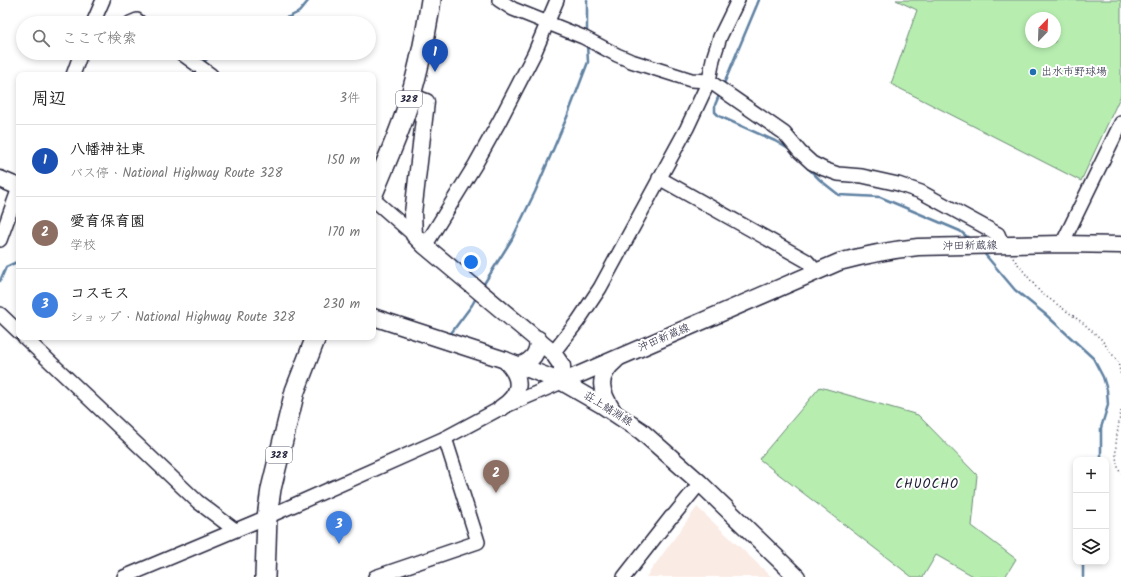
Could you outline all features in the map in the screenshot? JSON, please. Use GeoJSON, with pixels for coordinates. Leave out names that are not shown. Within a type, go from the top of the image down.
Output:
{"type":"FeatureCollection","features":[{"type":"Feature","properties":{"kind":"highway","name":"328"},"geometry":{"type":"LineString","coordinates":[[376,187],[404,118],[419,64],[431,0]]}},
{"type":"Feature","properties":{"kind":"highway","name":"328"},"geometry":{"type":"LineString","coordinates":[[265,577],[267,517],[271,488],[295,391],[315,340]]}},
{"type":"Feature","properties":{"kind":"main road"},"geometry":{"type":"LineString","coordinates":[[410,96],[426,102],[413,213],[419,241],[553,353],[562,366],[562,382]]}},
{"type":"Feature","properties":{"kind":"main road"},"geometry":{"type":"LineString","coordinates":[[0,179],[16,186]]}},
{"type":"Feature","properties":{"kind":"main road","name":"沖田新蔵線"},"geometry":{"type":"LineString","coordinates":[[562,382],[839,262],[895,250],[918,247],[1062,244],[1121,245]]}},
{"type":"Feature","properties":{"kind":"main road","name":"荘上鯖淵線"},"geometry":{"type":"LineString","coordinates":[[376,318],[512,363],[562,382],[615,413],[641,430],[700,483],[797,577]]}},
{"type":"Feature","properties":{"kind":"main road"},"geometry":{"type":"LineString","coordinates":[[501,408],[511,402],[517,392],[517,380],[512,363],[528,362],[532,359],[538,348],[538,339]]}},
{"type":"Feature","properties":{"kind":"main road"},"geometry":{"type":"LineString","coordinates":[[615,413],[604,396],[603,381],[608,367],[619,357]]}},
{"type":"Feature","properties":{"kind":"street"},"geometry":{"type":"LineString","coordinates":[[97,16],[103,0]]}},
{"type":"Feature","properties":{"kind":"street"},"geometry":{"type":"LineString","coordinates":[[499,0],[513,9],[583,37],[631,61],[691,80],[709,81],[784,133],[800,152],[812,163],[838,174],[862,176],[921,192],[998,234],[1003,246]]}},
{"type":"Feature","properties":{"kind":"street"},"geometry":{"type":"LineString","coordinates":[[376,202],[419,241],[475,165],[534,54],[557,0]]}},
{"type":"Feature","properties":{"kind":"street"},"geometry":{"type":"LineString","coordinates":[[553,353],[578,321],[600,288],[659,178],[688,128],[709,81],[712,59],[738,0]]}},
{"type":"Feature","properties":{"kind":"street"},"geometry":{"type":"LineString","coordinates":[[74,72],[79,60]]}},
{"type":"Feature","properties":{"kind":"street"},"geometry":{"type":"LineString","coordinates":[[190,60],[204,70]]}},
{"type":"Feature","properties":{"kind":"street"},"geometry":{"type":"LineString","coordinates":[[1062,244],[1121,123]]}},
{"type":"Feature","properties":{"kind":"street"},"geometry":{"type":"LineString","coordinates":[[659,178],[807,260],[817,272]]}},
{"type":"Feature","properties":{"kind":"street"},"geometry":{"type":"LineString","coordinates":[[1,237],[16,195]]}},
{"type":"Feature","properties":{"kind":"street"},"geometry":{"type":"LineString","coordinates":[[0,314],[16,329]]}},
{"type":"Feature","properties":{"kind":"street"},"geometry":{"type":"LineString","coordinates":[[27,340],[198,502],[235,530]]}},
{"type":"Feature","properties":{"kind":"street"},"geometry":{"type":"LineString","coordinates":[[124,577],[267,517],[445,438],[501,408],[562,382]]}},
{"type":"Feature","properties":{"kind":"street"},"geometry":{"type":"LineString","coordinates":[[375,577],[478,542],[445,438]]}},
{"type":"Feature","properties":{"kind":"street"},"geometry":{"type":"LineString","coordinates":[[624,577],[700,483]]}},
{"type":"Feature","properties":{"kind":"path"},"geometry":{"type":"LineString","coordinates":[[1003,246],[1040,292],[1083,322],[1101,339],[1118,362],[1121,376]]}},
{"type":"Feature","properties":{"kind":"path"},"geometry":{"type":"LineString","coordinates":[[1121,411],[1115,454],[1121,474]]}},
{"type":"Feature","properties":{"kind":"shaded area"},"geometry":{"type":"Polygon","coordinates":[[[697,507],[772,577],[646,577],[697,507]]]}},
{"type":"Feature","properties":{"kind":"green space","name":"出水市野球場"},"geometry":{"type":"Polygon","coordinates":[[[896,0],[1121,0],[1121,95],[1081,181],[891,84],[917,10],[896,0]]]}},
{"type":"Feature","properties":{"kind":"green space"},"geometry":{"type":"Polygon","coordinates":[[[820,387],[918,415],[977,475],[972,526],[1016,559],[1005,577],[975,577],[936,555],[923,577],[912,577],[759,459],[820,387]]]}},
{"type":"Feature","properties":{"kind":"waterway"},"geometry":{"type":"LineString","coordinates":[[291,16],[299,12],[309,0]]}},
{"type":"Feature","properties":{"kind":"waterway"},"geometry":{"type":"LineString","coordinates":[[587,0],[587,35]]}},
{"type":"Feature","properties":{"kind":"waterway"},"geometry":{"type":"LineString","coordinates":[[723,86],[759,0]]}},
{"type":"Feature","properties":{"kind":"waterway"},"geometry":{"type":"LineString","coordinates":[[482,287],[512,239],[535,192],[567,117],[588,62],[587,44]]}},
{"type":"Feature","properties":{"kind":"waterway"},"geometry":{"type":"LineString","coordinates":[[202,64],[206,60]]}},
{"type":"Feature","properties":{"kind":"waterway"},"geometry":{"type":"LineString","coordinates":[[720,93],[715,105],[715,112],[719,116],[775,141],[792,151]]}},
{"type":"Feature","properties":{"kind":"waterway"},"geometry":{"type":"LineString","coordinates":[[808,168],[839,195],[880,197],[960,231],[971,240]]}},
{"type":"Feature","properties":{"kind":"waterway"},"geometry":{"type":"LineString","coordinates":[[983,252],[1015,290],[1045,314],[1093,358],[1103,377],[1107,390],[1108,405],[1101,428],[1101,457]]}},
{"type":"Feature","properties":{"kind":"waterway"},"geometry":{"type":"LineString","coordinates":[[0,281],[6,267],[16,262]]}},
{"type":"Feature","properties":{"kind":"waterway"},"geometry":{"type":"LineString","coordinates":[[449,336],[477,296]]}},
{"type":"Feature","properties":{"kind":"waterway"},"geometry":{"type":"LineString","coordinates":[[1083,565],[1083,577]]}},
{"type":"Feature","properties":{"kind":"place","name":"八幡神社東"},"geometry":{"type":"Point","coordinates":[435,72]}},
{"type":"Feature","properties":{"kind":"place","name":"出水市野球場"},"geometry":{"type":"Point","coordinates":[1033,72]}},
{"type":"Feature","properties":{"kind":"place","name":"愛育保育園"},"geometry":{"type":"Point","coordinates":[496,493]}},
{"type":"Feature","properties":{"kind":"place","name":"コスモス"},"geometry":{"type":"Point","coordinates":[339,544]}},
{"type":"Feature","properties":{"kind":"district","name":"CHUOCHO"},"geometry":{"type":"Point","coordinates":[927,484]}}]}
